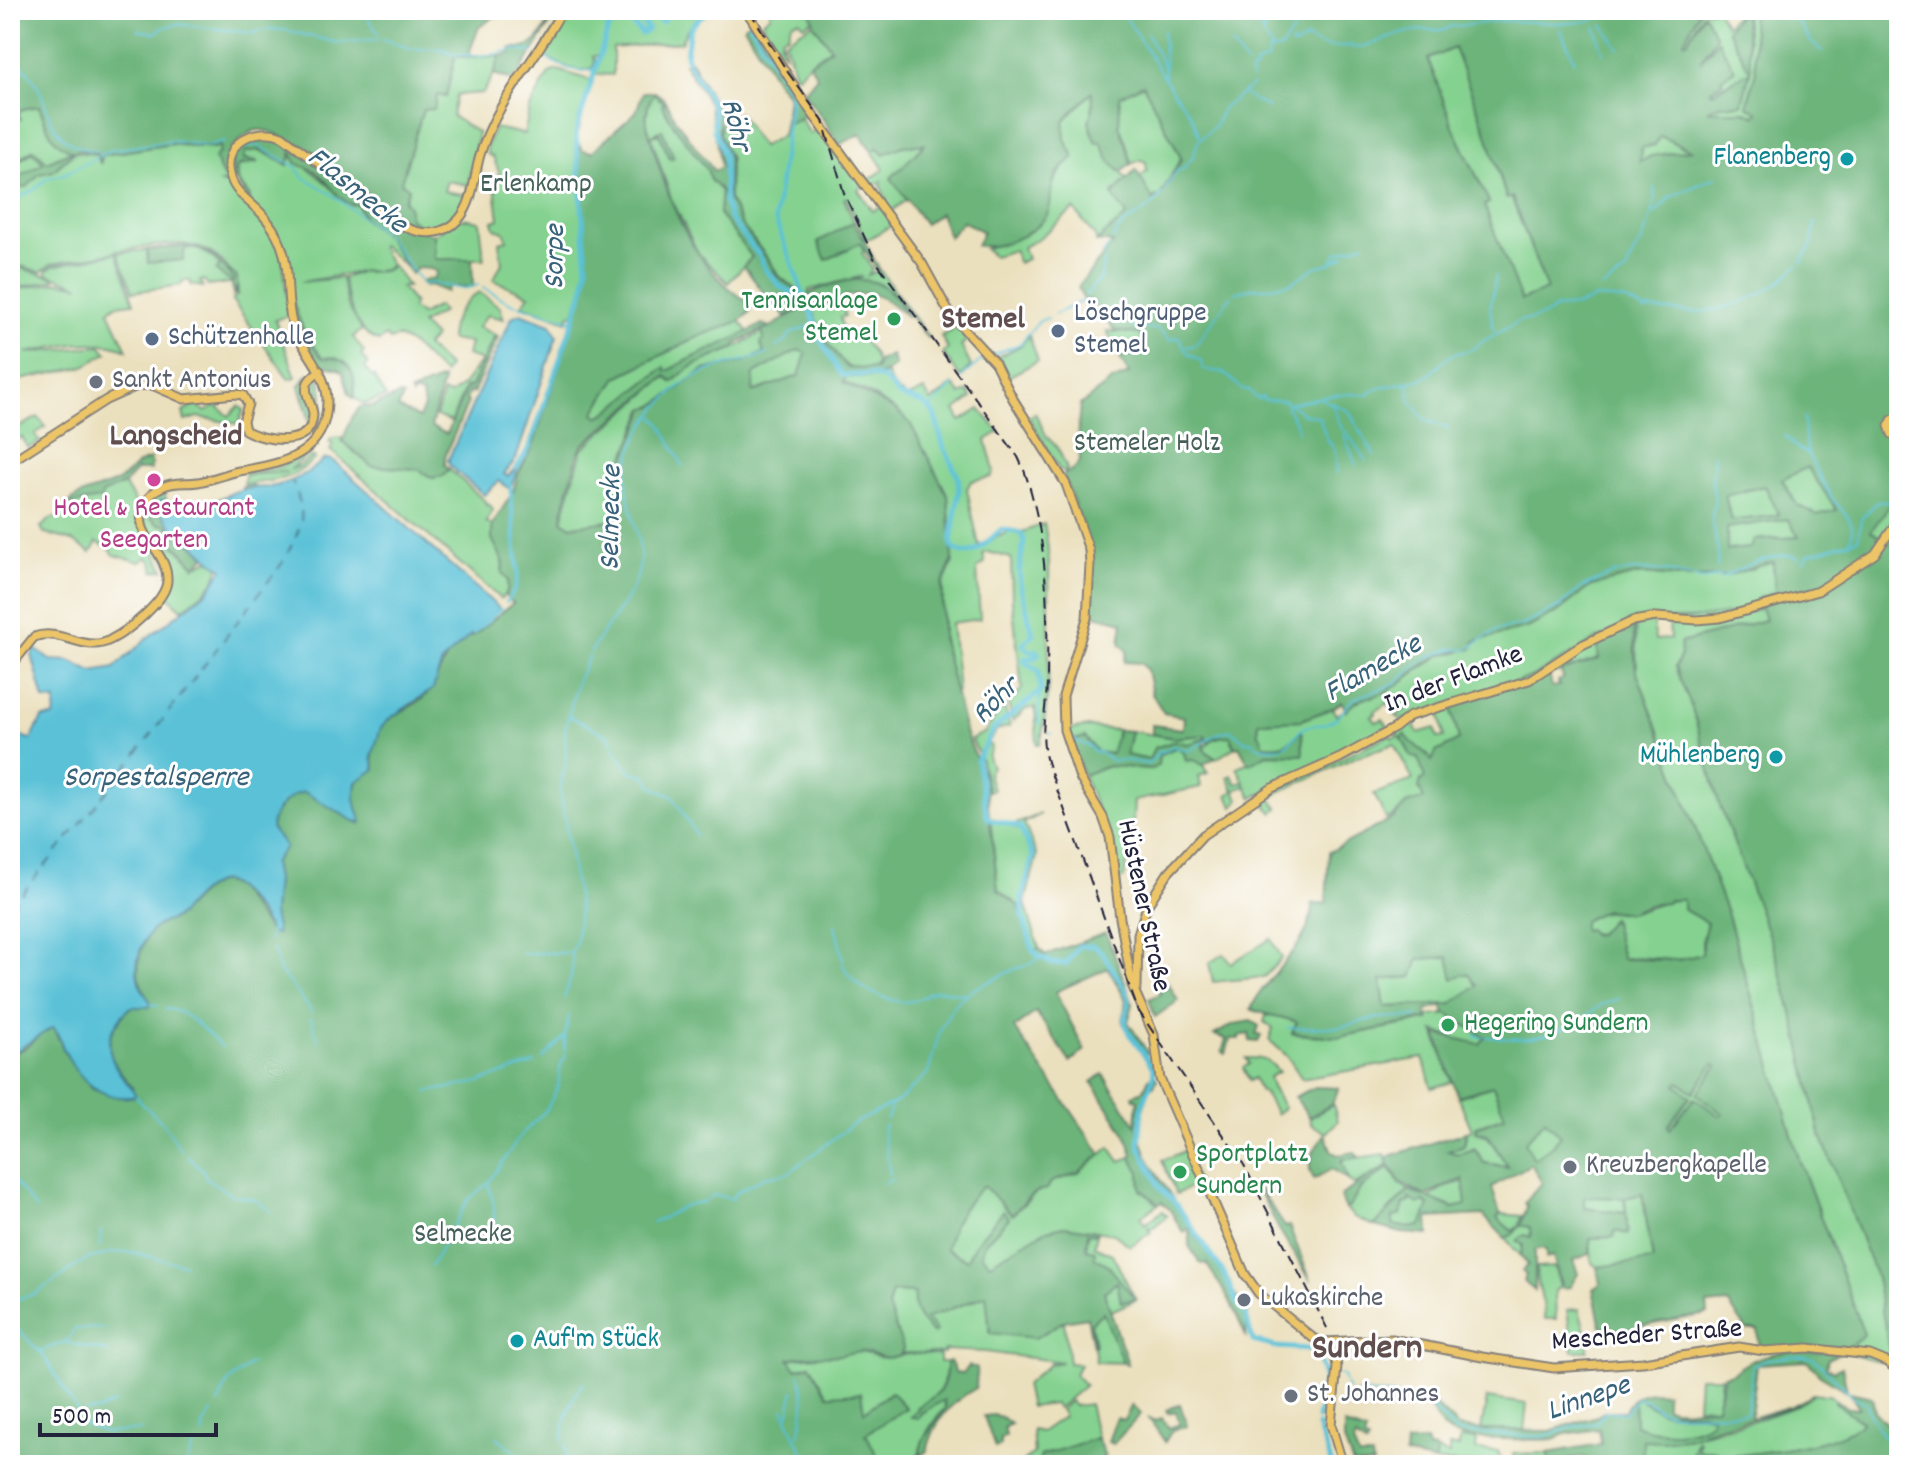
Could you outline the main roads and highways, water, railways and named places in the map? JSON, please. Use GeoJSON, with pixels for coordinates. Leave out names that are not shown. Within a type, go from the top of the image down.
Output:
{"type":"FeatureCollection","features":[{"type":"Feature","properties":{"kind":"main road"},"geometry":{"type":"LineString","coordinates":[[10,667],[34,637],[55,634],[85,643],[102,644],[155,605],[165,591],[167,577],[163,561],[141,526],[141,516],[148,499],[157,490],[168,485],[271,467],[299,456],[314,439],[325,414],[326,391],[320,371],[292,321],[287,265],[280,242],[264,215],[232,181],[229,169],[233,150],[241,140],[255,133],[269,132],[282,136],[391,218],[420,232],[440,231],[461,217],[487,134],[562,10]]}},
{"type":"Feature","properties":{"kind":"main road","name":"Hüstener Straße"},"geometry":{"type":"LineString","coordinates":[[746,10],[809,109],[922,263],[950,314],[995,363],[1013,399],[1061,475],[1089,550],[1087,618],[1063,696],[1062,719],[1080,778],[1103,817],[1110,837],[1132,985],[1154,1035],[1160,1079],[1245,1274],[1259,1294],[1305,1331]]}},
{"type":"Feature","properties":{"kind":"main road"},"geometry":{"type":"LineString","coordinates":[[526,68],[539,63]]}},
{"type":"Feature","properties":{"kind":"main road"},"geometry":{"type":"LineString","coordinates":[[10,462],[106,400],[147,384],[181,398],[243,395],[248,404],[243,421],[245,430],[265,436],[296,438],[311,424],[313,412],[307,386],[320,371]]}},
{"type":"Feature","properties":{"kind":"main road"},"geometry":{"type":"LineString","coordinates":[[1899,417],[1892,420],[1889,426],[1892,434],[1899,437]]}},
{"type":"Feature","properties":{"kind":"main road","name":"In der Flamke"},"geometry":{"type":"LineString","coordinates":[[1141,1007],[1143,1001],[1135,975],[1138,934],[1149,902],[1164,878],[1199,840],[1242,806],[1285,782],[1353,751],[1410,716],[1529,680],[1571,652],[1627,623],[1656,617],[1720,618],[1818,591],[1875,554],[1899,519]]}},
{"type":"Feature","properties":{"kind":"main road","name":"Mescheder Straße"},"geometry":{"type":"LineString","coordinates":[[1305,1331],[1318,1341],[1399,1339],[1482,1357],[1554,1368],[1642,1363],[1739,1347],[1764,1351],[1808,1348],[1870,1355],[1899,1371]]}},
{"type":"Feature","properties":{"kind":"main road"},"geometry":{"type":"LineString","coordinates":[[1333,1342],[1337,1379],[1331,1425],[1343,1465]]}},
{"type":"Feature","properties":{"kind":"water"},"geometry":{"type":"Polygon","coordinates":[[[520,313],[551,324],[557,336],[516,459],[504,474],[508,476],[520,463],[510,489],[499,481],[484,495],[450,466],[448,460],[512,317],[520,313]]]}},
{"type":"Feature","properties":{"kind":"water","name":"Sorpestalsperre"},"geometry":{"type":"Polygon","coordinates":[[[325,459],[332,460],[345,471],[499,608],[442,662],[433,689],[389,719],[381,728],[372,756],[375,769],[356,782],[354,799],[362,823],[304,792],[292,796],[278,810],[271,828],[285,847],[273,863],[276,880],[273,913],[277,934],[271,933],[257,911],[236,888],[222,881],[203,890],[177,917],[157,926],[147,937],[140,951],[137,975],[151,1004],[149,1007],[130,1007],[116,1023],[109,1047],[115,1065],[136,1096],[113,1096],[92,1086],[69,1061],[53,1027],[10,1055],[10,734],[31,740],[42,718],[54,717],[56,701],[44,700],[32,655],[35,649],[50,660],[70,661],[92,672],[114,668],[208,591],[223,569],[176,533],[157,506],[160,500],[186,507],[203,505],[241,490],[292,481],[325,459]]]}},
{"type":"Feature","properties":{"kind":"waterway"},"geometry":{"type":"LineString","coordinates":[[362,10],[378,33]]}},
{"type":"Feature","properties":{"kind":"waterway","name":"Sorpe"},"geometry":{"type":"LineString","coordinates":[[517,468],[530,446],[584,289],[587,268],[576,132],[608,29],[624,16],[642,34],[648,29],[643,17],[651,16],[662,22],[671,10]]}},
{"type":"Feature","properties":{"kind":"waterway","name":"Röhr"},"geometry":{"type":"LineString","coordinates":[[711,10],[690,29],[686,54],[711,102],[714,130],[724,155],[725,203],[730,219],[781,287],[805,298],[818,336],[842,375],[883,378],[900,396],[923,403],[934,413],[943,445],[958,477],[959,491],[951,541],[953,549],[968,553],[974,551],[1002,529],[1021,533],[1024,541],[1020,584],[1033,634],[1023,644],[1029,651],[1037,651],[1038,654],[1024,659],[1038,670],[1041,691],[994,729],[977,760],[987,816],[1020,827],[1033,856],[1022,897],[1023,916],[1033,950],[1051,963],[1066,964],[1079,946],[1093,946],[1102,952],[1125,989],[1129,1000],[1125,1022],[1128,1031],[1154,1069],[1142,1107],[1139,1145],[1160,1188],[1176,1204],[1225,1275],[1245,1313],[1253,1341],[1276,1347],[1310,1349],[1317,1356],[1323,1373],[1318,1419]]}},
{"type":"Feature","properties":{"kind":"waterway"},"geometry":{"type":"LineString","coordinates":[[1250,10],[1265,37]]}},
{"type":"Feature","properties":{"kind":"waterway"},"geometry":{"type":"LineString","coordinates":[[1264,33],[1265,10]]}},
{"type":"Feature","properties":{"kind":"waterway"},"geometry":{"type":"LineString","coordinates":[[1252,80],[1251,71],[1256,69],[1255,65],[1267,60],[1269,51],[1281,49],[1307,15],[1306,10]]}},
{"type":"Feature","properties":{"kind":"waterway"},"geometry":{"type":"LineString","coordinates":[[1609,13],[1626,10]]}},
{"type":"Feature","properties":{"kind":"waterway"},"geometry":{"type":"LineString","coordinates":[[1781,10],[1799,23],[1810,41],[1822,51]]}},
{"type":"Feature","properties":{"kind":"waterway"},"geometry":{"type":"LineString","coordinates":[[1352,48],[1407,32],[1445,30],[1451,26],[1501,21],[1570,23],[1606,15]]}},
{"type":"Feature","properties":{"kind":"waterway"},"geometry":{"type":"LineString","coordinates":[[1126,18],[1191,115],[1199,135]]}},
{"type":"Feature","properties":{"kind":"waterway"},"geometry":{"type":"LineString","coordinates":[[138,30],[156,33],[161,28],[178,24],[252,33],[269,29],[285,30],[338,43],[379,39]]}},
{"type":"Feature","properties":{"kind":"waterway"},"geometry":{"type":"LineString","coordinates":[[750,24],[791,94],[775,219],[805,298]]}},
{"type":"Feature","properties":{"kind":"waterway"},"geometry":{"type":"LineString","coordinates":[[1603,25],[1619,49]]}},
{"type":"Feature","properties":{"kind":"waterway"},"geometry":{"type":"LineString","coordinates":[[1595,27],[1603,53]]}},
{"type":"Feature","properties":{"kind":"waterway"},"geometry":{"type":"LineString","coordinates":[[1560,29],[1575,61]]}},
{"type":"Feature","properties":{"kind":"waterway"},"geometry":{"type":"LineString","coordinates":[[1163,31],[1165,77]]}},
{"type":"Feature","properties":{"kind":"waterway"},"geometry":{"type":"LineString","coordinates":[[1147,34],[1165,69]]}},
{"type":"Feature","properties":{"kind":"waterway"},"geometry":{"type":"LineString","coordinates":[[10,38],[16,56],[10,61]]}},
{"type":"Feature","properties":{"kind":"waterway"},"geometry":{"type":"LineString","coordinates":[[383,39],[411,49],[442,49],[456,55],[491,55],[511,50]]}},
{"type":"Feature","properties":{"kind":"waterway"},"geometry":{"type":"LineString","coordinates":[[1293,42],[1291,45],[1294,46],[1307,39],[1329,46],[1352,45]]}},
{"type":"Feature","properties":{"kind":"waterway"},"geometry":{"type":"LineString","coordinates":[[1267,40],[1272,49]]}},
{"type":"Feature","properties":{"kind":"waterway"},"geometry":{"type":"LineString","coordinates":[[1231,45],[1247,65]]}},
{"type":"Feature","properties":{"kind":"waterway"},"geometry":{"type":"LineString","coordinates":[[514,50],[533,52]]}},
{"type":"Feature","properties":{"kind":"waterway"},"geometry":{"type":"LineString","coordinates":[[542,54],[568,68],[583,71],[596,68]]}},
{"type":"Feature","properties":{"kind":"waterway"},"geometry":{"type":"LineString","coordinates":[[18,63],[38,88],[63,138],[76,146],[96,151]]}},
{"type":"Feature","properties":{"kind":"waterway"},"geometry":{"type":"LineString","coordinates":[[1181,171],[1193,157],[1198,141],[1215,126],[1223,108],[1253,85]]}},
{"type":"Feature","properties":{"kind":"waterway"},"geometry":{"type":"LineString","coordinates":[[1243,94],[1268,108]]}},
{"type":"Feature","properties":{"kind":"waterway","name":"Flasmecke"},"geometry":{"type":"LineString","coordinates":[[99,156],[111,150],[173,141],[209,146],[225,142]]}},
{"type":"Feature","properties":{"kind":"waterway","name":"Flasmecke"},"geometry":{"type":"LineString","coordinates":[[246,147],[257,145],[296,167],[302,176],[386,235],[423,285],[432,283],[463,289],[478,285]]}},
{"type":"Feature","properties":{"kind":"waterway","name":"Flasmecke"},"geometry":{"type":"LineString","coordinates":[[10,202],[34,190],[46,179],[97,158]]}},
{"type":"Feature","properties":{"kind":"waterway"},"geometry":{"type":"LineString","coordinates":[[1165,190],[1178,169]]}},
{"type":"Feature","properties":{"kind":"waterway"},"geometry":{"type":"LineString","coordinates":[[1602,288],[1626,272],[1652,214],[1670,197],[1716,177]]}},
{"type":"Feature","properties":{"kind":"waterway"},"geometry":{"type":"LineString","coordinates":[[1652,214],[1654,188]]}},
{"type":"Feature","properties":{"kind":"waterway"},"geometry":{"type":"LineString","coordinates":[[1113,240],[1121,228],[1150,207],[1163,193]]}},
{"type":"Feature","properties":{"kind":"waterway"},"geometry":{"type":"LineString","coordinates":[[1802,262],[1812,243],[1815,222]]}},
{"type":"Feature","properties":{"kind":"waterway"},"geometry":{"type":"LineString","coordinates":[[1236,293],[1250,288],[1291,283],[1315,267],[1331,263],[1337,253],[1365,243]]}},
{"type":"Feature","properties":{"kind":"waterway"},"geometry":{"type":"LineString","coordinates":[[1102,255],[1109,246]]}},
{"type":"Feature","properties":{"kind":"waterway"},"geometry":{"type":"LineString","coordinates":[[1333,261],[1345,255]]}},
{"type":"Feature","properties":{"kind":"waterway"},"geometry":{"type":"LineString","coordinates":[[1086,295],[1101,277],[1104,260]]}},
{"type":"Feature","properties":{"kind":"waterway"},"geometry":{"type":"LineString","coordinates":[[1644,311],[1701,312],[1726,307],[1774,286],[1798,265]]}},
{"type":"Feature","properties":{"kind":"waterway"},"geometry":{"type":"LineString","coordinates":[[1494,330],[1490,309],[1496,276]]}},
{"type":"Feature","properties":{"kind":"waterway","name":"Flasmecke"},"geometry":{"type":"LineString","coordinates":[[483,288],[511,303],[573,321]]}},
{"type":"Feature","properties":{"kind":"waterway"},"geometry":{"type":"LineString","coordinates":[[1197,343],[1231,296]]}},
{"type":"Feature","properties":{"kind":"waterway"},"geometry":{"type":"LineString","coordinates":[[1104,312],[1108,315],[1115,313],[1137,328],[1159,329],[1171,341],[1180,338],[1185,349],[1200,360],[1204,370],[1223,372],[1257,399],[1263,397],[1264,400],[1285,401],[1288,404],[1338,395],[1368,395],[1380,388],[1421,379],[1450,356],[1471,350],[1521,320],[1550,313],[1555,308],[1577,306],[1595,298],[1623,300],[1643,309]]}},
{"type":"Feature","properties":{"kind":"waterway"},"geometry":{"type":"LineString","coordinates":[[1055,314],[1082,301]]}},
{"type":"Feature","properties":{"kind":"waterway"},"geometry":{"type":"LineString","coordinates":[[1083,302],[1087,308],[1100,313]]}},
{"type":"Feature","properties":{"kind":"waterway"},"geometry":{"type":"LineString","coordinates":[[991,355],[1020,344],[1039,321],[1048,318]]}},
{"type":"Feature","properties":{"kind":"waterway","name":"Selmecke"},"geometry":{"type":"LineString","coordinates":[[776,347],[786,341],[791,333],[816,324]]}},
{"type":"Feature","properties":{"kind":"waterway"},"geometry":{"type":"LineString","coordinates":[[1186,347],[1196,345]]}},
{"type":"Feature","properties":{"kind":"waterway"},"geometry":{"type":"LineString","coordinates":[[1889,399],[1889,373],[1899,351]]}},
{"type":"Feature","properties":{"kind":"waterway","name":"Selmecke"},"geometry":{"type":"LineString","coordinates":[[591,652],[629,595],[638,574],[639,544],[628,496],[627,472],[638,437],[655,411],[690,379],[718,367],[767,354]]}},
{"type":"Feature","properties":{"kind":"waterway"},"geometry":{"type":"LineString","coordinates":[[962,377],[985,357]]}},
{"type":"Feature","properties":{"kind":"waterway"},"geometry":{"type":"LineString","coordinates":[[1404,384],[1409,387],[1410,397]]}},
{"type":"Feature","properties":{"kind":"waterway"},"geometry":{"type":"LineString","coordinates":[[930,408],[953,385]]}},
{"type":"Feature","properties":{"kind":"waterway"},"geometry":{"type":"LineString","coordinates":[[1321,399],[1349,411],[1356,424]]}},
{"type":"Feature","properties":{"kind":"waterway"},"geometry":{"type":"LineString","coordinates":[[1410,400],[1425,420],[1449,428]]}},
{"type":"Feature","properties":{"kind":"waterway"},"geometry":{"type":"LineString","coordinates":[[1331,402],[1342,429]]}},
{"type":"Feature","properties":{"kind":"waterway"},"geometry":{"type":"LineString","coordinates":[[1287,405],[1298,432]]}},
{"type":"Feature","properties":{"kind":"waterway"},"geometry":{"type":"LineString","coordinates":[[1291,405],[1303,414],[1319,417],[1325,434]]}},
{"type":"Feature","properties":{"kind":"waterway"},"geometry":{"type":"LineString","coordinates":[[653,416],[661,424],[683,466]]}},
{"type":"Feature","properties":{"kind":"waterway"},"geometry":{"type":"LineString","coordinates":[[1804,418],[1809,456],[1830,495],[1851,522],[1849,543]]}},
{"type":"Feature","properties":{"kind":"waterway"},"geometry":{"type":"LineString","coordinates":[[1357,426],[1374,455]]}},
{"type":"Feature","properties":{"kind":"waterway"},"geometry":{"type":"LineString","coordinates":[[1346,431],[1366,461]]}},
{"type":"Feature","properties":{"kind":"waterway"},"geometry":{"type":"LineString","coordinates":[[1343,432],[1356,465]]}},
{"type":"Feature","properties":{"kind":"waterway"},"geometry":{"type":"LineString","coordinates":[[1785,436],[1806,453]]}},
{"type":"Feature","properties":{"kind":"waterway"},"geometry":{"type":"LineString","coordinates":[[1326,437],[1335,451],[1337,473]]}},
{"type":"Feature","properties":{"kind":"waterway"},"geometry":{"type":"LineString","coordinates":[[1714,455],[1712,482],[1715,500],[1712,518],[1718,553],[1717,568]]}},
{"type":"Feature","properties":{"kind":"waterway"},"geometry":{"type":"LineString","coordinates":[[507,601],[515,589],[518,574],[510,484]]}},
{"type":"Feature","properties":{"kind":"waterway","name":"Flamecke"},"geometry":{"type":"LineString","coordinates":[[1804,561],[1809,554],[1858,539],[1861,519],[1877,502],[1891,502],[1899,489]]}},
{"type":"Feature","properties":{"kind":"waterway","name":"Flamecke"},"geometry":{"type":"LineString","coordinates":[[1071,739],[1113,761],[1148,764],[1161,750],[1163,752],[1173,746],[1189,751],[1217,734],[1231,730],[1245,742],[1252,741],[1256,746],[1280,747],[1304,727],[1325,724],[1337,718],[1353,699],[1392,685],[1426,658],[1451,649],[1466,650],[1497,630],[1523,625],[1559,607],[1581,588],[1615,573],[1667,571],[1704,580],[1723,578],[1772,557],[1800,558]]}},
{"type":"Feature","properties":{"kind":"waterway"},"geometry":{"type":"LineString","coordinates":[[473,633],[500,609]]}},
{"type":"Feature","properties":{"kind":"waterway","name":"Selmecke"},"geometry":{"type":"LineString","coordinates":[[564,998],[571,978],[571,953],[576,942],[579,909],[560,790],[566,761],[565,729],[577,682],[589,656]]}},
{"type":"Feature","properties":{"kind":"waterway","name":"Flamecke"},"geometry":{"type":"LineString","coordinates":[[1040,694],[1040,724]]}},
{"type":"Feature","properties":{"kind":"waterway"},"geometry":{"type":"LineString","coordinates":[[569,716],[609,736],[616,753],[631,772],[645,775],[653,787],[673,797],[696,835]]}},
{"type":"Feature","properties":{"kind":"waterway"},"geometry":{"type":"LineString","coordinates":[[835,925],[843,961]]}},
{"type":"Feature","properties":{"kind":"waterway"},"geometry":{"type":"LineString","coordinates":[[269,941],[270,930]]}},
{"type":"Feature","properties":{"kind":"waterway"},"geometry":{"type":"LineString","coordinates":[[273,948],[279,970],[311,1013]]}},
{"type":"Feature","properties":{"kind":"waterway"},"geometry":{"type":"LineString","coordinates":[[521,953],[571,953]]}},
{"type":"Feature","properties":{"kind":"waterway","name":"Röhr"},"geometry":{"type":"LineString","coordinates":[[1036,961],[1039,957]]}},
{"type":"Feature","properties":{"kind":"waterway"},"geometry":{"type":"LineString","coordinates":[[1028,965],[1034,962]]}},
{"type":"Feature","properties":{"kind":"waterway"},"geometry":{"type":"LineString","coordinates":[[843,964],[853,980],[862,987],[893,1000],[912,1001],[939,991],[967,994]]}},
{"type":"Feature","properties":{"kind":"waterway"},"geometry":{"type":"LineString","coordinates":[[1015,969],[1025,966]]}},
{"type":"Feature","properties":{"kind":"waterway"},"geometry":{"type":"LineString","coordinates":[[955,1003],[974,989],[1013,970]]}},
{"type":"Feature","properties":{"kind":"waterway"},"geometry":{"type":"LineString","coordinates":[[1487,1037],[1524,1039],[1557,1032],[1601,1005],[1619,999]]}},
{"type":"Feature","properties":{"kind":"waterway"},"geometry":{"type":"LineString","coordinates":[[151,1004],[158,1006]]}},
{"type":"Feature","properties":{"kind":"waterway"},"geometry":{"type":"LineString","coordinates":[[708,1199],[714,1195],[733,1199],[734,1194],[764,1177],[788,1173],[853,1124],[900,1100],[928,1073],[941,1027],[954,1005]]}},
{"type":"Feature","properties":{"kind":"waterway"},"geometry":{"type":"LineString","coordinates":[[165,1009],[189,1017],[222,1047]]}},
{"type":"Feature","properties":{"kind":"waterway"},"geometry":{"type":"LineString","coordinates":[[1288,1028],[1340,1027],[1377,1018],[1418,1015]]}},
{"type":"Feature","properties":{"kind":"waterway","name":"Selmecke"},"geometry":{"type":"LineString","coordinates":[[431,1266],[468,1200],[489,1182],[521,1135],[546,1110],[558,1087],[561,1063],[565,1059],[569,1016]]}},
{"type":"Feature","properties":{"kind":"waterway"},"geometry":{"type":"LineString","coordinates":[[311,1018],[318,1040]]}},
{"type":"Feature","properties":{"kind":"waterway"},"geometry":{"type":"LineString","coordinates":[[1475,1036],[1484,1037]]}},
{"type":"Feature","properties":{"kind":"waterway"},"geometry":{"type":"LineString","coordinates":[[543,1059],[564,1037]]}},
{"type":"Feature","properties":{"kind":"waterway"},"geometry":{"type":"LineString","coordinates":[[427,1092],[480,1082],[535,1063]]}},
{"type":"Feature","properties":{"kind":"waterway"},"geometry":{"type":"LineString","coordinates":[[136,1096],[145,1107]]}},
{"type":"Feature","properties":{"kind":"waterway"},"geometry":{"type":"LineString","coordinates":[[887,1119],[892,1105]]}},
{"type":"Feature","properties":{"kind":"waterway"},"geometry":{"type":"LineString","coordinates":[[147,1108],[164,1124],[181,1150]]}},
{"type":"Feature","properties":{"kind":"waterway"},"geometry":{"type":"LineString","coordinates":[[885,1125],[883,1132],[890,1174]]}},
{"type":"Feature","properties":{"kind":"waterway"},"geometry":{"type":"LineString","coordinates":[[187,1156],[203,1170],[206,1178],[233,1196]]}},
{"type":"Feature","properties":{"kind":"waterway"},"geometry":{"type":"LineString","coordinates":[[10,1176],[36,1209]]}},
{"type":"Feature","properties":{"kind":"waterway"},"geometry":{"type":"LineString","coordinates":[[884,1184],[892,1179]]}},
{"type":"Feature","properties":{"kind":"waterway"},"geometry":{"type":"LineString","coordinates":[[489,1185],[494,1206],[494,1243]]}},
{"type":"Feature","properties":{"kind":"waterway"},"geometry":{"type":"LineString","coordinates":[[237,1196],[256,1200],[272,1212]]}},
{"type":"Feature","properties":{"kind":"waterway"},"geometry":{"type":"LineString","coordinates":[[652,1223],[684,1206],[705,1201]]}},
{"type":"Feature","properties":{"kind":"waterway"},"geometry":{"type":"LineString","coordinates":[[100,1246],[101,1231]]}},
{"type":"Feature","properties":{"kind":"waterway"},"geometry":{"type":"LineString","coordinates":[[110,1253],[132,1252],[163,1260]]}},
{"type":"Feature","properties":{"kind":"waterway"},"geometry":{"type":"LineString","coordinates":[[10,1301],[35,1294],[87,1259],[108,1254]]}},
{"type":"Feature","properties":{"kind":"waterway"},"geometry":{"type":"LineString","coordinates":[[166,1261],[185,1264]]}},
{"type":"Feature","properties":{"kind":"waterway"},"geometry":{"type":"LineString","coordinates":[[10,1326],[20,1331],[42,1353],[79,1414]]}},
{"type":"Feature","properties":{"kind":"waterway"},"geometry":{"type":"LineString","coordinates":[[66,1341],[75,1329],[106,1328]]}},
{"type":"Feature","properties":{"kind":"waterway"},"geometry":{"type":"LineString","coordinates":[[40,1351],[64,1342],[108,1352]]}},
{"type":"Feature","properties":{"kind":"waterway","name":"Linnepe"},"geometry":{"type":"LineString","coordinates":[[1356,1393],[1423,1398],[1456,1432],[1542,1437],[1596,1423],[1606,1411],[1625,1413],[1637,1398],[1673,1414],[1747,1413],[1753,1366],[1764,1360],[1793,1356],[1813,1358],[1856,1399],[1866,1403],[1899,1460]]}},
{"type":"Feature","properties":{"kind":"waterway"},"geometry":{"type":"LineString","coordinates":[[218,1404],[228,1382],[252,1363]]}},
{"type":"Feature","properties":{"kind":"waterway","name":"Linnepe"},"geometry":{"type":"LineString","coordinates":[[1322,1369],[1333,1372]]}},
{"type":"Feature","properties":{"kind":"waterway","name":"Linnepe"},"geometry":{"type":"LineString","coordinates":[[1339,1374],[1343,1376],[1348,1391]]}},
{"type":"Feature","properties":{"kind":"waterway"},"geometry":{"type":"LineString","coordinates":[[799,1435],[804,1408],[801,1380]]}},
{"type":"Feature","properties":{"kind":"waterway"},"geometry":{"type":"LineString","coordinates":[[563,1440],[569,1410],[584,1383]]}},
{"type":"Feature","properties":{"kind":"waterway"},"geometry":{"type":"LineString","coordinates":[[788,1415],[794,1390]]}},
{"type":"Feature","properties":{"kind":"waterway"},"geometry":{"type":"LineString","coordinates":[[86,1411],[97,1411],[115,1403]]}},
{"type":"Feature","properties":{"kind":"waterway"},"geometry":{"type":"LineString","coordinates":[[783,1409],[796,1438]]}},
{"type":"Feature","properties":{"kind":"waterway"},"geometry":{"type":"LineString","coordinates":[[203,1435],[203,1426],[212,1412]]}},
{"type":"Feature","properties":{"kind":"waterway"},"geometry":{"type":"LineString","coordinates":[[80,1418],[83,1424],[106,1433],[141,1430]]}},
{"type":"Feature","properties":{"kind":"waterway","name":"Röhr"},"geometry":{"type":"LineString","coordinates":[[1318,1426],[1332,1465]]}},
{"type":"Feature","properties":{"kind":"waterway"},"geometry":{"type":"LineString","coordinates":[[497,1437],[514,1451]]}},
{"type":"Feature","properties":{"kind":"waterway"},"geometry":{"type":"LineString","coordinates":[[796,1438],[805,1455]]}},
{"type":"Feature","properties":{"kind":"waterway"},"geometry":{"type":"LineString","coordinates":[[190,1465],[188,1460],[194,1444]]}},
{"type":"Feature","properties":{"kind":"waterway"},"geometry":{"type":"LineString","coordinates":[[560,1465],[567,1457],[565,1445]]}},
{"type":"Feature","properties":{"kind":"waterway"},"geometry":{"type":"LineString","coordinates":[[516,1453],[538,1465]]}},
{"type":"Feature","properties":{"kind":"railway"},"geometry":{"type":"LineString","coordinates":[[749,10],[823,121],[844,193],[875,260],[1018,457],[1024,470],[1038,521],[1045,573],[1047,690],[1043,733],[1048,765],[1138,1010],[1244,1165],[1328,1330]]}},
{"type":"Feature","properties":{"kind":"place","name":"Flanenberg"},"geometry":{"type":"Point","coordinates":[1847,159]}},
{"type":"Feature","properties":{"kind":"place","name":"Tennisanlage Stemel"},"geometry":{"type":"Point","coordinates":[894,319]}},
{"type":"Feature","properties":{"kind":"place","name":"Löschgruppe Stemel"},"geometry":{"type":"Point","coordinates":[1058,331]}},
{"type":"Feature","properties":{"kind":"place","name":"Schützenhalle"},"geometry":{"type":"Point","coordinates":[152,339]}},
{"type":"Feature","properties":{"kind":"place","name":"Sankt Antonius"},"geometry":{"type":"Point","coordinates":[96,382]}},
{"type":"Feature","properties":{"kind":"place","name":"Hotel & Restaurant Seegarten"},"geometry":{"type":"Point","coordinates":[154,480]}},
{"type":"Feature","properties":{"kind":"place","name":"Mühlenberg"},"geometry":{"type":"Point","coordinates":[1776,757]}},
{"type":"Feature","properties":{"kind":"place","name":"Hegering Sundern"},"geometry":{"type":"Point","coordinates":[1448,1025]}},
{"type":"Feature","properties":{"kind":"place","name":"Kreuzbergkapelle"},"geometry":{"type":"Point","coordinates":[1570,1167]}},
{"type":"Feature","properties":{"kind":"place","name":"Sportplatz Sundern"},"geometry":{"type":"Point","coordinates":[1180,1172]}},
{"type":"Feature","properties":{"kind":"place","name":"Lukaskirche"},"geometry":{"type":"Point","coordinates":[1244,1300]}},
{"type":"Feature","properties":{"kind":"place","name":"Auf'm Stück"},"geometry":{"type":"Point","coordinates":[517,1341]}},
{"type":"Feature","properties":{"kind":"place","name":"St. Johannes"},"geometry":{"type":"Point","coordinates":[1291,1396]}},
{"type":"Feature","properties":{"kind":"district","name":"Stemel"},"geometry":{"type":"Point","coordinates":[983,321]}},
{"type":"Feature","properties":{"kind":"district","name":"Langscheid"},"geometry":{"type":"Point","coordinates":[176,438]}},
{"type":"Feature","properties":{"kind":"district","name":"Sundern"},"geometry":{"type":"Point","coordinates":[1367,1350]}},
{"type":"Feature","properties":{"kind":"park label","name":"Erlenkamp"},"geometry":{"type":"Point","coordinates":[536,186]}},
{"type":"Feature","properties":{"kind":"park label","name":"Stemeler Holz"},"geometry":{"type":"Point","coordinates":[1147,445]}}]}
